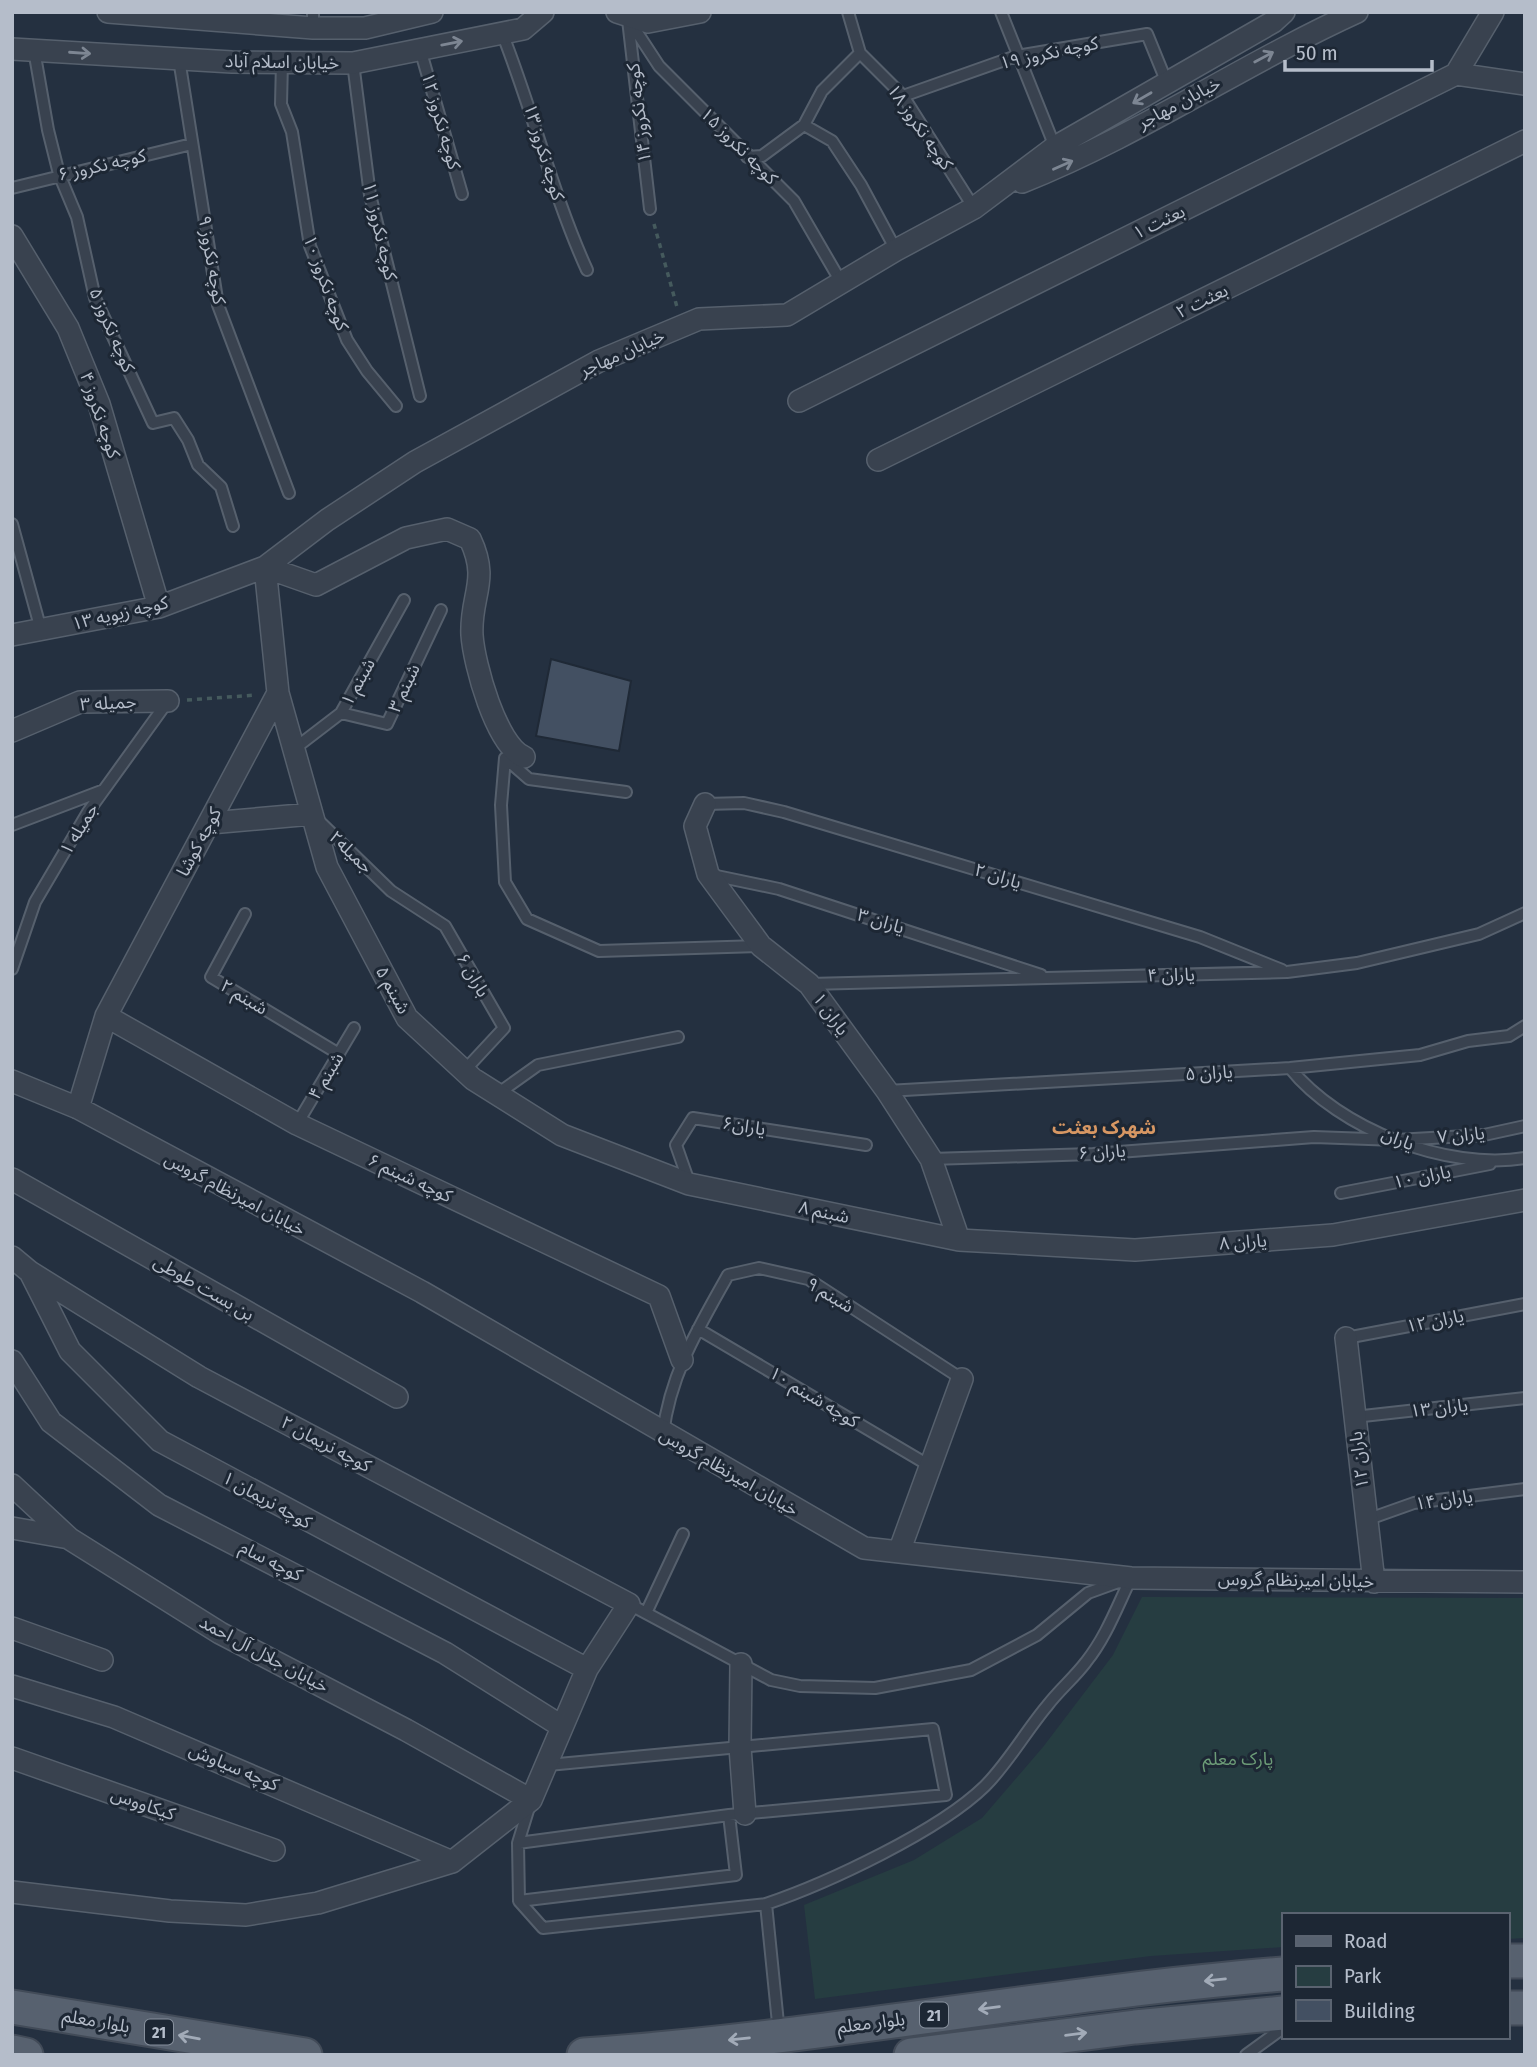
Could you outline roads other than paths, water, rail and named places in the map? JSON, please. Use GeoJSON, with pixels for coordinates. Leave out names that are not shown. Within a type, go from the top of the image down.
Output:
{"type":"FeatureCollection","features":[{"type":"Feature","properties":{"kind":"main road","name":"بلوار معلم"},"geometry":{"type":"LineString","coordinates":[[584,2055],[779,2035],[1126,1990],[1282,1974]]}},
{"type":"Feature","properties":{"kind":"main road","name":"بلوار معلم"},"geometry":{"type":"LineString","coordinates":[[12,2007],[305,2055]]}},
{"type":"Feature","properties":{"kind":"main road","name":"بلوار معلم"},"geometry":{"type":"LineString","coordinates":[[911,2055],[962,2052],[1282,2013]]}},
{"type":"Feature","properties":{"kind":"main road"},"geometry":{"type":"LineString","coordinates":[[12,2052],[26,2055]]}},
{"type":"Feature","properties":{"kind":"street","name":"خیابان اسلام آباد"},"geometry":{"type":"LineString","coordinates":[[108,12],[313,20],[366,20],[432,12]]}},
{"type":"Feature","properties":{"kind":"street","name":"خیابان اسلام آباد"},"geometry":{"type":"LineString","coordinates":[[23,49],[179,59],[353,63],[523,29],[543,12]]}},
{"type":"Feature","properties":{"kind":"street"},"geometry":{"type":"LineString","coordinates":[[622,15],[648,22],[700,12]]}},
{"type":"Feature","properties":{"kind":"street","name":"خیابان مهاجر"},"geometry":{"type":"LineString","coordinates":[[265,568],[327,520],[415,462],[599,360],[699,319],[787,315],[896,250],[974,208],[1055,147],[1273,22],[1284,12]]}},
{"type":"Feature","properties":{"kind":"street","name":"خیابان مهاجر"},"geometry":{"type":"LineString","coordinates":[[1000,190],[1066,164],[1293,42],[1357,12]]}},
{"type":"Feature","properties":{"kind":"street"},"geometry":{"type":"LineString","coordinates":[[1493,12],[1456,74],[1525,84]]}},
{"type":"Feature","properties":{"kind":"street","name":"بعثت ۱"},"geometry":{"type":"LineString","coordinates":[[799,401],[1456,74]]}},
{"type":"Feature","properties":{"kind":"street","name":"بعثت ۲"},"geometry":{"type":"LineString","coordinates":[[878,460],[1525,141]]}},
{"type":"Feature","properties":{"kind":"street","name":"کوچه نکروز ۴"},"geometry":{"type":"LineString","coordinates":[[12,236],[68,328],[99,404],[159,607]]}},
{"type":"Feature","properties":{"kind":"street"},"geometry":{"type":"LineString","coordinates":[[278,693],[265,568],[316,585],[406,538],[447,529],[470,539],[480,560],[472,633],[480,677],[498,724],[515,753],[524,757]]}},
{"type":"Feature","properties":{"kind":"street","name":"کوچه زیویه ۱۳"},"geometry":{"type":"LineString","coordinates":[[12,635],[159,607],[265,568]]}},
{"type":"Feature","properties":{"kind":"street","name":"شبنم ۵"},"geometry":{"type":"LineString","coordinates":[[278,693],[327,867],[407,1018],[464,1071],[496,1095],[562,1135],[689,1184]]}},
{"type":"Feature","properties":{"kind":"street","name":"کوچه کوشا"},"geometry":{"type":"LineString","coordinates":[[78,1108],[106,1016],[278,693]]}},
{"type":"Feature","properties":{"kind":"street","name":"جمیله ۳"},"geometry":{"type":"LineString","coordinates":[[12,731],[80,702],[167,701]]}},
{"type":"Feature","properties":{"kind":"street","name":"یاران ۱"},"geometry":{"type":"LineString","coordinates":[[705,804],[695,826],[708,874],[761,946],[809,984],[887,1091],[931,1159],[959,1240]]}},
{"type":"Feature","properties":{"kind":"street"},"geometry":{"type":"LineString","coordinates":[[210,823],[312,814]]}},
{"type":"Feature","properties":{"kind":"street","name":"کوچه شبنم ۶"},"geometry":{"type":"LineString","coordinates":[[106,1016],[297,1124],[659,1296],[682,1360]]}},
{"type":"Feature","properties":{"kind":"street","name":"خیابان امیرنظام گروس"},"geometry":{"type":"LineString","coordinates":[[12,1081],[78,1108],[422,1292],[864,1548],[1131,1578],[1525,1582]]}},
{"type":"Feature","properties":{"kind":"street","name":"بن بست طوطی"},"geometry":{"type":"LineString","coordinates":[[12,1179],[397,1396]]}},
{"type":"Feature","properties":{"kind":"street","name":"شبنم ۸"},"geometry":{"type":"LineString","coordinates":[[689,1184],[959,1240]]}},
{"type":"Feature","properties":{"kind":"street","name":"یاران ۸"},"geometry":{"type":"LineString","coordinates":[[959,1240],[1135,1250],[1333,1235],[1525,1200]]}},
{"type":"Feature","properties":{"kind":"street","name":"کوچه نریمان ۱"},"geometry":{"type":"LineString","coordinates":[[12,1257],[30,1272],[70,1351],[160,1441],[587,1669]]}},
{"type":"Feature","properties":{"kind":"street","name":"کوچه نریمان ۲"},"geometry":{"type":"LineString","coordinates":[[30,1272],[199,1377],[637,1609]]}},
{"type":"Feature","properties":{"kind":"street","name":"باران ۱۲"},"geometry":{"type":"LineString","coordinates":[[1346,1338],[1374,1581]]}},
{"type":"Feature","properties":{"kind":"street","name":"کوچه سام"},"geometry":{"type":"LineString","coordinates":[[12,1361],[51,1422],[159,1505],[445,1653],[561,1726]]}},
{"type":"Feature","properties":{"kind":"street"},"geometry":{"type":"LineString","coordinates":[[899,1552],[962,1378]]}},
{"type":"Feature","properties":{"kind":"street","name":"خیابان جلال آل احمد"},"geometry":{"type":"LineString","coordinates":[[12,1485],[70,1539],[220,1633],[406,1730],[531,1800]]}},
{"type":"Feature","properties":{"kind":"street"},"geometry":{"type":"LineString","coordinates":[[12,1528],[70,1539]]}},
{"type":"Feature","properties":{"kind":"street"},"geometry":{"type":"LineString","coordinates":[[12,1892],[170,1911],[246,1915],[318,1903],[452,1861],[531,1800],[587,1669],[637,1609]]}},
{"type":"Feature","properties":{"kind":"street"},"geometry":{"type":"LineString","coordinates":[[12,1628],[102,1660]]}},
{"type":"Feature","properties":{"kind":"street"},"geometry":{"type":"LineString","coordinates":[[737,1814],[741,1664]]}},
{"type":"Feature","properties":{"kind":"street","name":"کوچه سیاوش"},"geometry":{"type":"LineString","coordinates":[[12,1686],[114,1717],[452,1861]]}},
{"type":"Feature","properties":{"kind":"street","name":"کیکاووس"},"geometry":{"type":"LineString","coordinates":[[12,1758],[274,1850]]}},
{"type":"Feature","properties":{"kind":"lane","name":"کوچه نکروز ۱۸"},"geometry":{"type":"LineString","coordinates":[[848,12],[860,53],[903,96],[974,208]]}},
{"type":"Feature","properties":{"kind":"lane"},"geometry":{"type":"LineString","coordinates":[[1000,12],[1055,147]]}},
{"type":"Feature","properties":{"kind":"lane","name":"کوچه نکروز ۱۵"},"geometry":{"type":"LineString","coordinates":[[622,15],[659,66],[747,157],[794,201],[841,282]]}},
{"type":"Feature","properties":{"kind":"lane","name":"کوچه نکروز ۱۴"},"geometry":{"type":"LineString","coordinates":[[622,15],[650,209]]}},
{"type":"Feature","properties":{"kind":"lane","name":"کوچه نکروز ۱۳"},"geometry":{"type":"LineString","coordinates":[[502,33],[528,98],[568,228],[587,270]]}},
{"type":"Feature","properties":{"kind":"lane","name":"کوچه نکروز ۱۹"},"geometry":{"type":"LineString","coordinates":[[903,96],[1016,56],[1147,34],[1167,83]]}},
{"type":"Feature","properties":{"kind":"lane","name":"کوچه نکروز ۵"},"geometry":{"type":"LineString","coordinates":[[23,49],[60,174],[77,218],[95,298],[153,423],[174,418],[188,440],[198,466],[221,488],[233,526]]}},
{"type":"Feature","properties":{"kind":"lane","name":"کوچه نکروز ۱۲"},"geometry":{"type":"LineString","coordinates":[[420,49],[462,194]]}},
{"type":"Feature","properties":{"kind":"lane"},"geometry":{"type":"LineString","coordinates":[[747,157],[762,156],[804,125],[822,91],[860,53]]}},
{"type":"Feature","properties":{"kind":"lane","name":"کوچه نکروز ۹"},"geometry":{"type":"LineString","coordinates":[[179,59],[218,305],[289,493]]}},
{"type":"Feature","properties":{"kind":"lane","name":"کوچه نکروز ۱۰"},"geometry":{"type":"LineString","coordinates":[[282,62],[281,104],[292,132],[310,246],[347,340],[367,372],[397,406]]}},
{"type":"Feature","properties":{"kind":"lane","name":"کوچه نکروز ۱۱"},"geometry":{"type":"LineString","coordinates":[[353,63],[370,195],[420,396]]}},
{"type":"Feature","properties":{"kind":"lane"},"geometry":{"type":"LineString","coordinates":[[804,125],[832,141],[861,185],[896,250]]}},
{"type":"Feature","properties":{"kind":"lane","name":"کوچه نکروز ۶"},"geometry":{"type":"LineString","coordinates":[[12,188],[60,174],[192,144]]}},
{"type":"Feature","properties":{"kind":"lane"},"geometry":{"type":"LineString","coordinates":[[12,524],[41,630]]}},
{"type":"Feature","properties":{"kind":"lane","name":"شبنم ۱"},"geometry":{"type":"LineString","coordinates":[[294,749],[341,713],[404,600]]}},
{"type":"Feature","properties":{"kind":"lane","name":"شبنم ۳"},"geometry":{"type":"LineString","coordinates":[[341,713],[387,724],[441,610]]}},
{"type":"Feature","properties":{"kind":"lane","name":"جمیله ۱"},"geometry":{"type":"LineString","coordinates":[[12,969],[35,902],[104,790],[167,701]]}},
{"type":"Feature","properties":{"kind":"lane"},"geometry":{"type":"LineString","coordinates":[[626,792],[529,779],[505,758],[501,805],[505,882],[527,919],[599,951],[761,946]]}},
{"type":"Feature","properties":{"kind":"lane"},"geometry":{"type":"LineString","coordinates":[[12,825],[104,790]]}},
{"type":"Feature","properties":{"kind":"lane","name":"یاران ۲"},"geometry":{"type":"LineString","coordinates":[[705,804],[744,803],[785,812],[1199,937],[1287,972]]}},
{"type":"Feature","properties":{"kind":"lane","name":"جمیله۲"},"geometry":{"type":"LineString","coordinates":[[312,814],[391,891]]}},
{"type":"Feature","properties":{"kind":"lane","name":"یاران ۳"},"geometry":{"type":"LineString","coordinates":[[708,874],[779,890],[1050,978]]}},
{"type":"Feature","properties":{"kind":"lane","name":"باران ۶"},"geometry":{"type":"LineString","coordinates":[[391,891],[445,926],[504,1028],[464,1071]]}},
{"type":"Feature","properties":{"kind":"lane","name":"یاران ۴"},"geometry":{"type":"LineString","coordinates":[[809,984],[1287,972],[1357,963],[1479,934],[1525,913]]}},
{"type":"Feature","properties":{"kind":"lane","name":"شبنم ۲"},"geometry":{"type":"LineString","coordinates":[[245,914],[211,977],[338,1054]]}},
{"type":"Feature","properties":{"kind":"lane","name":"یاران ۵"},"geometry":{"type":"LineString","coordinates":[[887,1091],[1290,1068],[1420,1055],[1468,1041],[1509,1036],[1525,1026]]}},
{"type":"Feature","properties":{"kind":"lane","name":"شبنم ۴"},"geometry":{"type":"LineString","coordinates":[[297,1124],[354,1028]]}},
{"type":"Feature","properties":{"kind":"lane"},"geometry":{"type":"LineString","coordinates":[[496,1095],[538,1065],[678,1037]]}},
{"type":"Feature","properties":{"kind":"lane","name":"یاران"},"geometry":{"type":"LineString","coordinates":[[1290,1068],[1307,1089],[1325,1102],[1396,1140],[1445,1155],[1503,1162],[1525,1158]]}},
{"type":"Feature","properties":{"kind":"lane","name":"یاران۶"},"geometry":{"type":"LineString","coordinates":[[689,1184],[676,1145],[692,1118],[866,1145]]}},
{"type":"Feature","properties":{"kind":"lane","name":"یاران ۷"},"geometry":{"type":"LineString","coordinates":[[1314,1138],[1396,1140],[1483,1135],[1525,1126]]}},
{"type":"Feature","properties":{"kind":"lane","name":"یاران ۶"},"geometry":{"type":"LineString","coordinates":[[931,1159],[1093,1154],[1314,1138]]}},
{"type":"Feature","properties":{"kind":"lane","name":"یاران ۱۰"},"geometry":{"type":"LineString","coordinates":[[1341,1193],[1503,1162]]}},
{"type":"Feature","properties":{"kind":"lane","name":"شبنم ۹"},"geometry":{"type":"LineString","coordinates":[[663,1434],[667,1400],[682,1360],[728,1275],[759,1268],[808,1279],[962,1378]]}},
{"type":"Feature","properties":{"kind":"lane","name":"یاران ۱۲"},"geometry":{"type":"LineString","coordinates":[[1346,1338],[1525,1304]]}},
{"type":"Feature","properties":{"kind":"lane","name":"کوچه شبنم ۱۰"},"geometry":{"type":"LineString","coordinates":[[698,1329],[930,1466]]}},
{"type":"Feature","properties":{"kind":"lane","name":"یاران ۱۳"},"geometry":{"type":"LineString","coordinates":[[1354,1417],[1525,1398]]}},
{"type":"Feature","properties":{"kind":"lane","name":"یاران ۱۴"},"geometry":{"type":"LineString","coordinates":[[1366,1520],[1414,1503],[1525,1489]]}},
{"type":"Feature","properties":{"kind":"lane"},"geometry":{"type":"LineString","coordinates":[[683,1534],[637,1609],[771,1680],[800,1686],[875,1688],[971,1670],[1037,1634],[1088,1594],[1131,1578]]}},
{"type":"Feature","properties":{"kind":"lane"},"geometry":{"type":"LineString","coordinates":[[531,1800],[518,1843],[519,1901],[543,1928],[766,1904],[864,1862],[940,1820],[986,1786],[1051,1701],[1085,1664],[1104,1636],[1131,1578]]}},
{"type":"Feature","properties":{"kind":"lane"},"geometry":{"type":"LineString","coordinates":[[518,1843],[737,1814],[946,1795],[933,1729],[548,1765]]}},
{"type":"Feature","properties":{"kind":"lane"},"geometry":{"type":"LineString","coordinates":[[519,1901],[736,1875],[737,1814]]}},
{"type":"Feature","properties":{"kind":"lane"},"geometry":{"type":"LineString","coordinates":[[766,1904],[779,2035]]}},
{"type":"Feature","properties":{"kind":"lane"},"geometry":{"type":"LineString","coordinates":[[1246,2055],[1282,2029]]}},
{"type":"Feature","properties":{"kind":"district","name":"شهرک بعثت"},"geometry":{"type":"Point","coordinates":[1104,1127]}},
{"type":"Feature","properties":{"kind":"park label","name":"پارک معلم"},"geometry":{"type":"Point","coordinates":[1238,1759]}}]}
